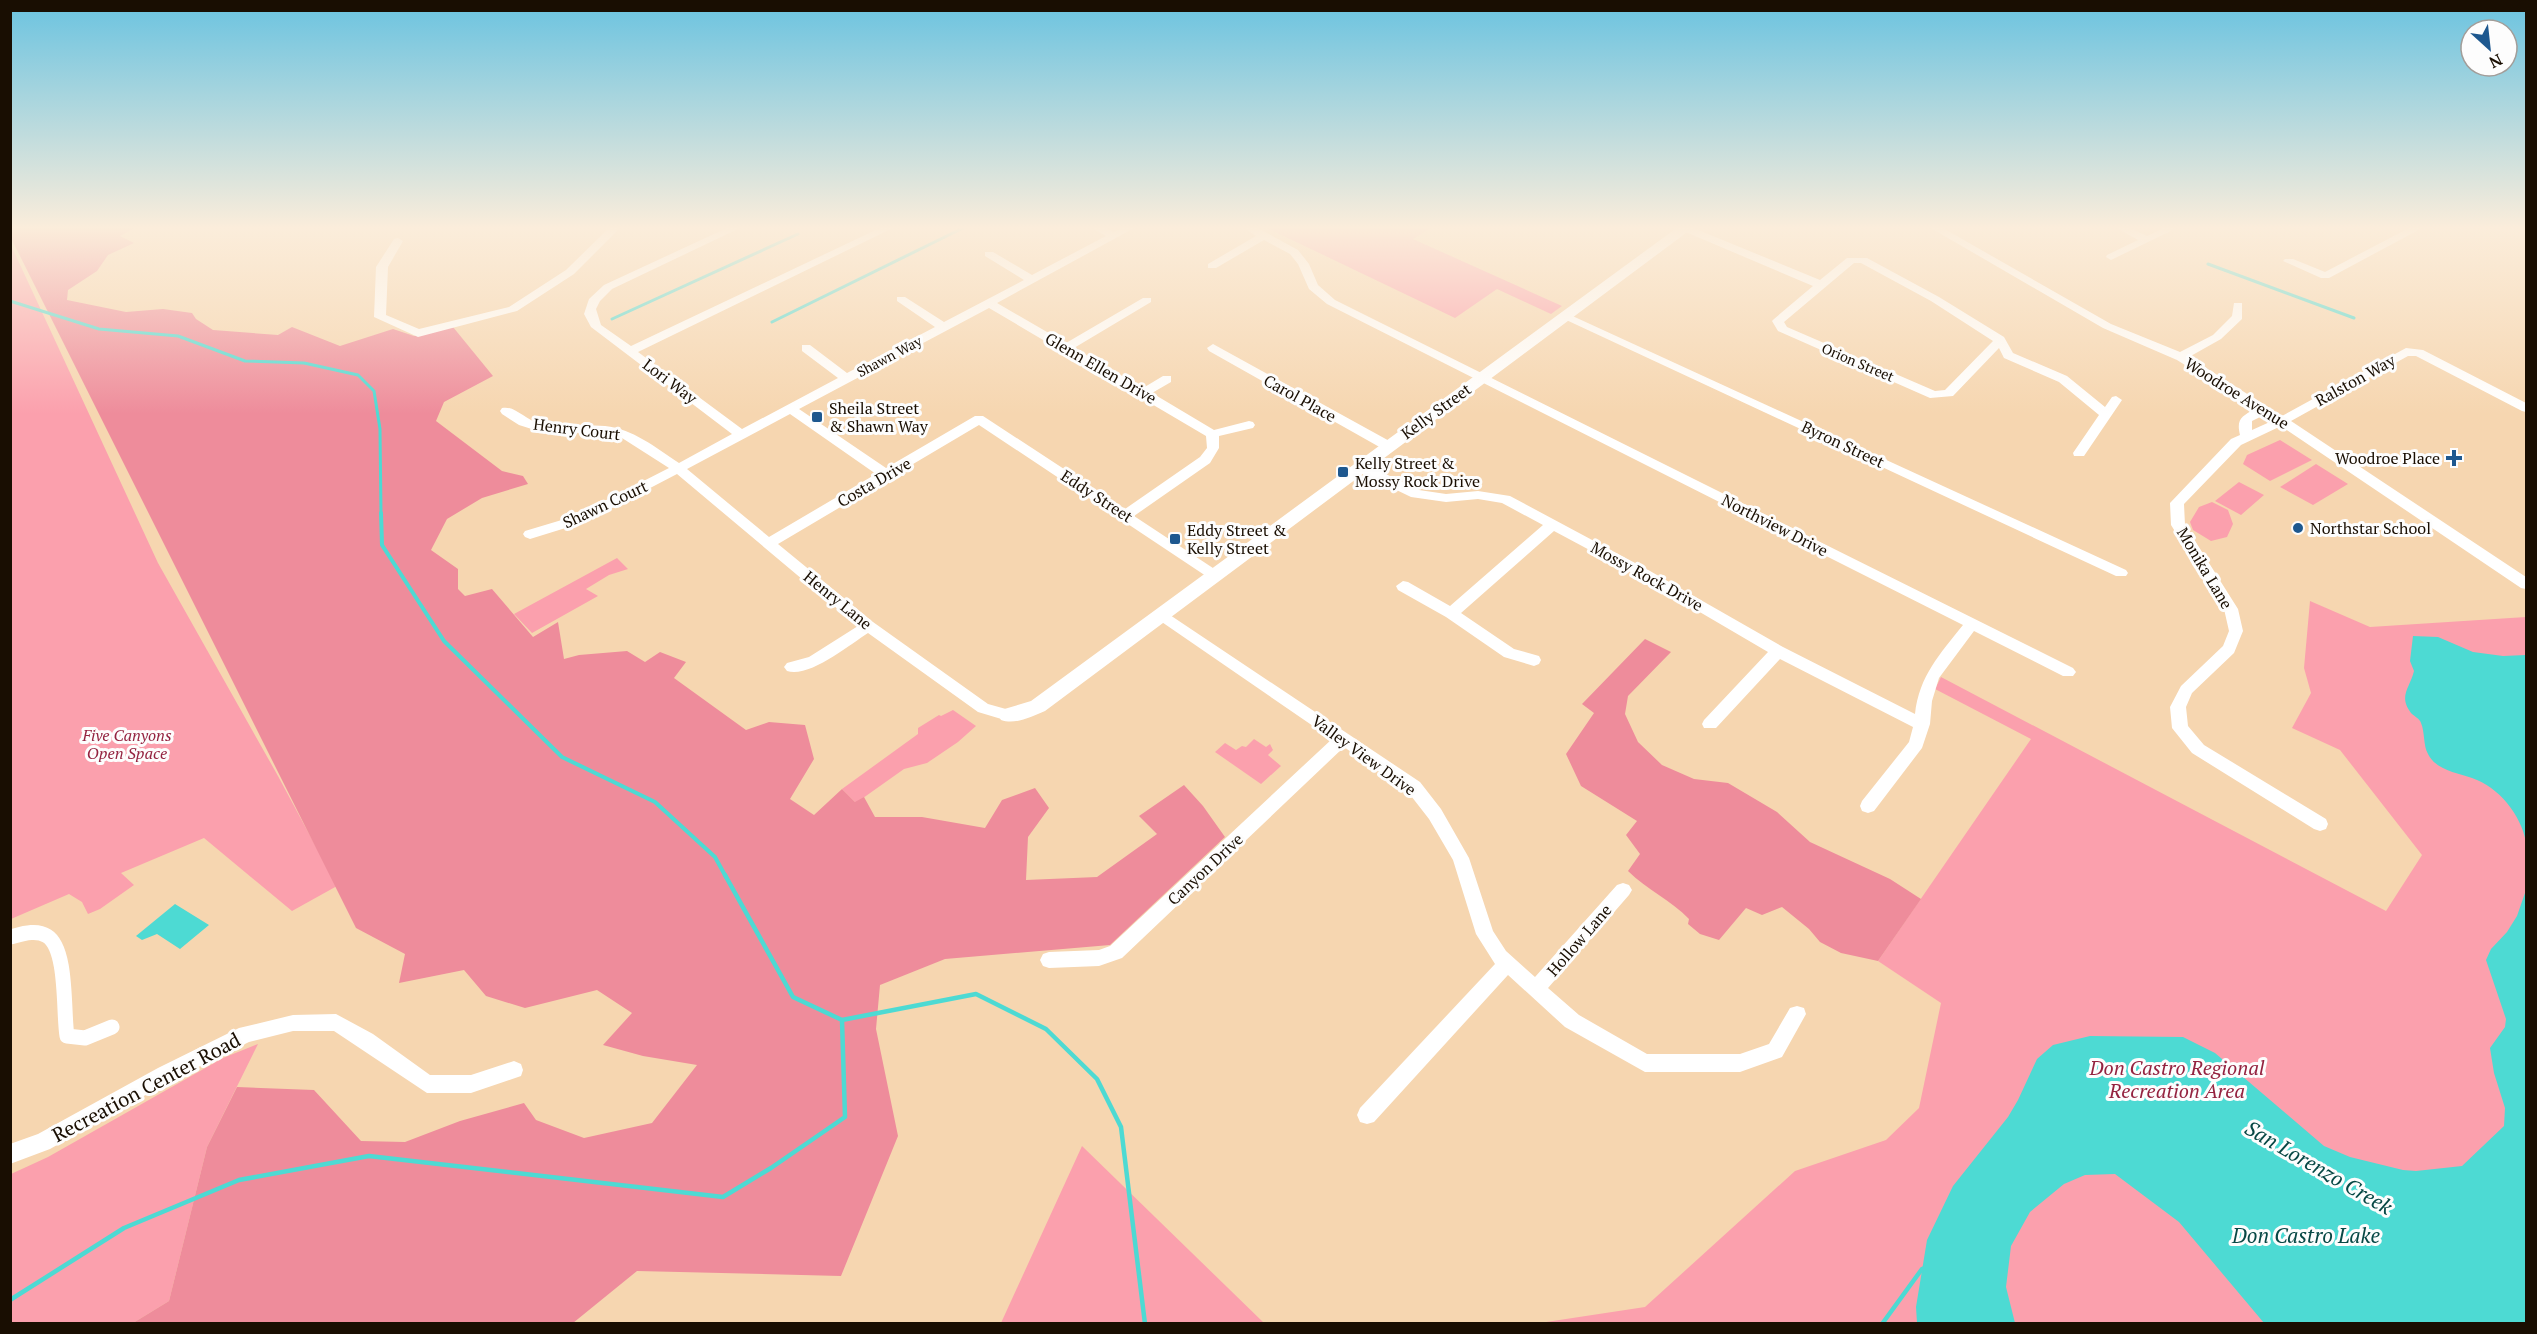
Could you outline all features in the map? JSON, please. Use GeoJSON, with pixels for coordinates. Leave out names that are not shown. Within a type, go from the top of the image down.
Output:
{"type":"FeatureCollection","features":[{"type":"Feature","properties":{"kind":"street"},"geometry":{"type":"LineString","coordinates":[[381,289],[380,317],[418,333],[513,309],[545,289]]}},
{"type":"Feature","properties":{"kind":"street","name":"Lori Way"},"geometry":{"type":"LineString","coordinates":[[605,289],[599,294],[590,310],[590,316],[597,326],[741,435]]}},
{"type":"Feature","properties":{"kind":"street"},"geometry":{"type":"LineString","coordinates":[[631,351],[760,289]]}},
{"type":"Feature","properties":{"kind":"street","name":"Shawn Way"},"geometry":{"type":"LineString","coordinates":[[678,468],[1015,289]]}},
{"type":"Feature","properties":{"kind":"street","name":"Northview Drive"},"geometry":{"type":"LineString","coordinates":[[1316,289],[1331,302],[2068,672]]}},
{"type":"Feature","properties":{"kind":"street","name":"Kelly Street"},"geometry":{"type":"LineString","coordinates":[[1008,715],[1038,706],[1602,289]]}},
{"type":"Feature","properties":{"kind":"street","name":"Orion Street"},"geometry":{"type":"LineString","coordinates":[[1814,289],[1778,321],[1782,329],[1934,395],[1949,393],[2000,340]]}},
{"type":"Feature","properties":{"kind":"street"},"geometry":{"type":"LineString","coordinates":[[1917,289],[2000,340],[2008,355],[2063,379],[2106,415]]}},
{"type":"Feature","properties":{"kind":"street","name":"Woodroe Avenue"},"geometry":{"type":"LineString","coordinates":[[2043,289],[2107,326],[2181,357],[2523,579]]}},
{"type":"Feature","properties":{"kind":"street"},"geometry":{"type":"LineString","coordinates":[[901,299],[943,327]]}},
{"type":"Feature","properties":{"kind":"street"},"geometry":{"type":"LineString","coordinates":[[1066,348],[1147,300]]}},
{"type":"Feature","properties":{"kind":"street","name":"Glenn Ellen Drive"},"geometry":{"type":"LineString","coordinates":[[989,303],[1212,434]]}},
{"type":"Feature","properties":{"kind":"street"},"geometry":{"type":"LineString","coordinates":[[2181,357],[2228,328],[2238,317],[2238,305]]}},
{"type":"Feature","properties":{"kind":"street","name":"Byron Street"},"geometry":{"type":"LineString","coordinates":[[1566,315],[2121,573]]}},
{"type":"Feature","properties":{"kind":"street"},"geometry":{"type":"LineString","coordinates":[[806,348],[847,378]]}},
{"type":"Feature","properties":{"kind":"street","name":"Carol Place"},"geometry":{"type":"LineString","coordinates":[[1213,348],[1388,446]]}},
{"type":"Feature","properties":{"kind":"street","name":"Ralston Way"},"geometry":{"type":"LineString","coordinates":[[2282,421],[2406,352],[2419,353],[2526,408]]}},
{"type":"Feature","properties":{"kind":"street"},"geometry":{"type":"LineString","coordinates":[[1144,393],[1167,379]]}},
{"type":"Feature","properties":{"kind":"street"},"geometry":{"type":"LineString","coordinates":[[2079,453],[2116,400]]}},
{"type":"Feature","properties":{"kind":"street"},"geometry":{"type":"LineString","coordinates":[[791,409],[886,475]]}},
{"type":"Feature","properties":{"kind":"street"},"geometry":{"type":"LineString","coordinates":[[2247,437],[2244,425],[2246,419],[2264,410]]}},
{"type":"Feature","properties":{"kind":"street","name":"Henry Court"},"geometry":{"type":"LineString","coordinates":[[506,411],[523,422],[538,427],[559,430],[606,430],[626,435],[678,468]]}},
{"type":"Feature","properties":{"kind":"street","name":"Costa Drive"},"geometry":{"type":"LineString","coordinates":[[769,543],[979,419]]}},
{"type":"Feature","properties":{"kind":"street","name":"Eddy Street"},"geometry":{"type":"LineString","coordinates":[[979,419],[1214,575]]}},
{"type":"Feature","properties":{"kind":"street","name":"Monika Lane"},"geometry":{"type":"LineString","coordinates":[[2282,421],[2236,442],[2177,503],[2178,525],[2231,609],[2236,631],[2229,649],[2186,690],[2178,707],[2180,728],[2198,749],[2320,824]]}},
{"type":"Feature","properties":{"kind":"street"},"geometry":{"type":"LineString","coordinates":[[1126,515],[1205,460],[1213,451],[1215,442],[1212,434],[1249,424]]}},
{"type":"Feature","properties":{"kind":"street","name":"Mossy Rock Drive"},"geometry":{"type":"LineString","coordinates":[[1360,467],[1416,494],[1446,498],[1478,495],[1504,499],[1553,524],[1778,651],[1922,724]]}},
{"type":"Feature","properties":{"kind":"street","name":"Shawn Court"},"geometry":{"type":"LineString","coordinates":[[530,534],[572,522],[602,509],[678,468]]}},
{"type":"Feature","properties":{"kind":"street","name":"Henry Lane"},"geometry":{"type":"LineString","coordinates":[[678,468],[868,626],[983,708],[1008,715]]}},
{"type":"Feature","properties":{"kind":"street"},"geometry":{"type":"LineString","coordinates":[[1451,612],[1553,524]]}},
{"type":"Feature","properties":{"kind":"street"},"geometry":{"type":"LineString","coordinates":[[1403,586],[1451,612],[1509,653],[1534,660]]}},
{"type":"Feature","properties":{"kind":"street","name":"Valley View Drive"},"geometry":{"type":"LineString","coordinates":[[1161,614],[1414,787],[1435,814],[1461,858],[1485,934],[1508,964],[1572,1021],[1645,1063],[1740,1064],[1775,1051],[1797,1014]]}},
{"type":"Feature","properties":{"kind":"street"},"geometry":{"type":"LineString","coordinates":[[1868,806],[1916,744],[1922,724],[1924,701],[1932,676],[1971,625]]}},
{"type":"Feature","properties":{"kind":"street"},"geometry":{"type":"LineString","coordinates":[[792,667],[814,661],[868,626]]}},
{"type":"Feature","properties":{"kind":"street"},"geometry":{"type":"LineString","coordinates":[[1710,724],[1778,651]]}},
{"type":"Feature","properties":{"kind":"street","name":"Canyon Drive"},"geometry":{"type":"LineString","coordinates":[[1049,960],[1099,958],[1116,952],[1342,739]]}},
{"type":"Feature","properties":{"kind":"street","name":"Hollow Lane"},"geometry":{"type":"LineString","coordinates":[[1535,990],[1623,890]]}},
{"type":"Feature","properties":{"kind":"street"},"geometry":{"type":"LineString","coordinates":[[10,937],[35,932],[49,936],[58,947],[63,964],[63,1023],[67,1036],[75,1039],[90,1037],[112,1027]]}},
{"type":"Feature","properties":{"kind":"street"},"geometry":{"type":"LineString","coordinates":[[1367,1115],[1508,964]]}},
{"type":"Feature","properties":{"kind":"street","name":"Recreation Center Road"},"geometry":{"type":"LineString","coordinates":[[10,1154],[43,1142],[165,1074],[246,1034],[293,1023],[336,1022],[366,1040],[427,1084],[471,1084],[514,1070]]}},
{"type":"Feature","properties":{"kind":"green space","name":"Five Canyons Open Space"},"geometry":{"type":"Polygon","coordinates":[[[10,289],[31,289],[158,563],[337,886],[292,911],[204,838],[121,873],[134,885],[100,909],[88,914],[82,902],[69,894],[11,919],[10,289]]]}},
{"type":"Feature","properties":{"kind":"green space"},"geometry":{"type":"Polygon","coordinates":[[[1395,289],[1497,289],[1455,318],[1395,289]]]}},
{"type":"Feature","properties":{"kind":"green space"},"geometry":{"type":"Polygon","coordinates":[[[1498,289],[1525,289],[1562,306],[1551,314],[1498,289]]]}},
{"type":"Feature","properties":{"kind":"green space"},"geometry":{"type":"Polygon","coordinates":[[[2280,440],[2312,460],[2270,481],[2243,464],[2247,455],[2280,440]]]}},
{"type":"Feature","properties":{"kind":"green space"},"geometry":{"type":"Polygon","coordinates":[[[2316,464],[2348,484],[2313,505],[2280,487],[2316,464]]]}},
{"type":"Feature","properties":{"kind":"green space"},"geometry":{"type":"Polygon","coordinates":[[[2239,482],[2264,495],[2241,515],[2215,501],[2239,482]]]}},
{"type":"Feature","properties":{"kind":"green space"},"geometry":{"type":"Polygon","coordinates":[[[2212,502],[2228,510],[2233,524],[2227,537],[2211,541],[2193,530],[2190,522],[2199,507],[2212,502]]]}},
{"type":"Feature","properties":{"kind":"green space"},"geometry":{"type":"Polygon","coordinates":[[[617,558],[628,569],[609,575],[586,589],[598,596],[532,633],[514,614],[617,558]]]}},
{"type":"Feature","properties":{"kind":"green space","name":"Don Castro Regional Recreation Area"},"geometry":{"type":"Polygon","coordinates":[[[2310,601],[2370,627],[2526,617],[2526,1323],[1533,1324],[1645,1307],[1795,1171],[1886,1140],[1919,1108],[1941,1003],[1878,961],[2031,739],[1935,689],[1941,677],[2386,911],[2422,855],[2340,750],[2292,728],[2311,693],[2304,668],[2310,601]]]}},
{"type":"Feature","properties":{"kind":"green space"},"geometry":{"type":"Polygon","coordinates":[[[953,710],[976,726],[958,742],[927,763],[904,769],[856,803],[842,789],[918,734],[918,728],[939,715],[953,710]]]}},
{"type":"Feature","properties":{"kind":"green space"},"geometry":{"type":"Polygon","coordinates":[[[1254,739],[1266,747],[1270,744],[1273,750],[1268,755],[1281,766],[1261,784],[1215,752],[1225,743],[1236,750],[1242,746],[1246,747],[1254,739]]]}},
{"type":"Feature","properties":{"kind":"green space"},"geometry":{"type":"Polygon","coordinates":[[[258,1044],[207,1147],[169,1301],[133,1323],[11,1324],[11,1174],[48,1157],[223,1058],[258,1044]]]}},
{"type":"Feature","properties":{"kind":"green space"},"geometry":{"type":"Polygon","coordinates":[[[1082,1146],[1264,1323],[1001,1323],[1082,1146]]]}},
{"type":"Feature","properties":{"kind":"shaded area"},"geometry":{"type":"Polygon","coordinates":[[[37,289],[69,289],[67,300],[126,312],[163,309],[192,313],[196,319],[213,330],[278,335],[292,327],[340,346],[393,329],[414,336],[453,327],[493,376],[444,402],[436,421],[502,471],[523,476],[528,484],[482,498],[447,519],[431,550],[458,569],[458,589],[465,596],[492,589],[533,637],[558,622],[564,659],[579,655],[627,651],[645,662],[660,652],[686,662],[674,678],[746,730],[769,722],[805,725],[814,759],[790,799],[814,815],[842,789],[855,802],[864,797],[875,817],[922,817],[985,828],[1002,800],[1035,788],[1049,808],[1028,837],[1026,880],[1097,877],[1157,834],[1139,816],[1184,785],[1203,806],[1225,837],[1110,945],[945,959],[880,985],[876,1029],[898,1136],[841,1276],[637,1271],[573,1323],[133,1323],[169,1301],[207,1147],[237,1087],[314,1090],[361,1141],[405,1142],[460,1121],[524,1103],[536,1120],[584,1138],[652,1123],[697,1065],[643,1056],[603,1045],[632,1013],[597,990],[525,1008],[486,996],[464,970],[399,983],[405,954],[356,928],[37,289]]]}},
{"type":"Feature","properties":{"kind":"shaded area"},"geometry":{"type":"Polygon","coordinates":[[[1645,639],[1671,652],[1628,696],[1625,714],[1638,742],[1662,765],[1694,779],[1728,783],[1777,812],[1810,842],[1890,879],[1921,899],[1878,961],[1841,953],[1820,942],[1809,929],[1782,907],[1762,915],[1746,908],[1719,940],[1700,934],[1688,924],[1689,919],[1682,912],[1628,871],[1640,854],[1626,835],[1637,821],[1581,786],[1566,754],[1594,713],[1582,704],[1645,639]]]}},
{"type":"Feature","properties":{"kind":"water"},"geometry":{"type":"Polygon","coordinates":[[[2413,636],[2438,637],[2473,652],[2503,656],[2526,655],[2526,842],[2514,812],[2500,795],[2482,782],[2441,767],[2428,754],[2420,722],[2405,702],[2406,692],[2414,671],[2410,661],[2413,636]]]}},
{"type":"Feature","properties":{"kind":"water","name":"Don Castro Lake"},"geometry":{"type":"Polygon","coordinates":[[[2526,890],[2526,1323],[2264,1323],[2179,1222],[2115,1174],[2085,1175],[2064,1184],[2030,1212],[2011,1246],[2006,1287],[2015,1323],[1917,1323],[1916,1307],[1927,1240],[1953,1186],[2008,1117],[2037,1059],[2053,1045],[2090,1036],[2183,1037],[2215,1053],[2324,1146],[2350,1157],[2403,1170],[2416,1171],[2462,1166],[2504,1126],[2505,1108],[2494,1073],[2490,1048],[2505,1027],[2506,1019],[2486,960],[2491,949],[2507,932],[2517,916],[2526,890]]]}},
{"type":"Feature","properties":{"kind":"water"},"geometry":{"type":"Polygon","coordinates":[[[175,904],[209,925],[180,949],[157,934],[142,940],[136,936],[175,904]]]}},
{"type":"Feature","properties":{"kind":"waterway"},"geometry":{"type":"LineString","coordinates":[[612,319],[677,289]]}},
{"type":"Feature","properties":{"kind":"waterway"},"geometry":{"type":"LineString","coordinates":[[772,322],[839,289]]}},
{"type":"Feature","properties":{"kind":"waterway"},"geometry":{"type":"LineString","coordinates":[[2276,289],[2354,318]]}},
{"type":"Feature","properties":{"kind":"waterway"},"geometry":{"type":"LineString","coordinates":[[10,301],[99,329],[178,336],[245,361],[304,363],[358,375],[374,391],[380,429],[381,514]]}},
{"type":"Feature","properties":{"kind":"waterway"},"geometry":{"type":"LineString","coordinates":[[381,513],[382,545],[444,641],[562,757],[655,802],[715,857],[726,877]]}},
{"type":"Feature","properties":{"kind":"waterway"},"geometry":{"type":"LineString","coordinates":[[725,875],[793,997],[842,1020]]}},
{"type":"Feature","properties":{"kind":"waterway"},"geometry":{"type":"LineString","coordinates":[[842,1020],[976,994],[1046,1029],[1097,1079],[1121,1127],[1145,1324]]}},
{"type":"Feature","properties":{"kind":"waterway"},"geometry":{"type":"LineString","coordinates":[[10,1300],[124,1228],[239,1180],[369,1156],[723,1197],[771,1168],[845,1117],[842,1020]]}},
{"type":"Feature","properties":{"kind":"waterway"},"geometry":{"type":"LineString","coordinates":[[1882,1324],[1922,1269],[1927,1267]]}},
{"type":"Feature","properties":{"kind":"place","name":"Sheila Street & Shawn Way"},"geometry":{"type":"Point","coordinates":[817,417]}},
{"type":"Feature","properties":{"kind":"place","name":"Woodroe Place"},"geometry":{"type":"Point","coordinates":[2454,458]}},
{"type":"Feature","properties":{"kind":"place","name":"Kelly Street & Mossy Rock Drive"},"geometry":{"type":"Point","coordinates":[1343,472]}},
{"type":"Feature","properties":{"kind":"place","name":"Northstar School"},"geometry":{"type":"Point","coordinates":[2298,528]}},
{"type":"Feature","properties":{"kind":"place","name":"Eddy Street & Kelly Street"},"geometry":{"type":"Point","coordinates":[1175,539]}},
{"type":"Feature","properties":{"kind":"water label","name":"San Lorenzo Creek"},"geometry":{"type":"Point","coordinates":[2319,1167]}}]}
